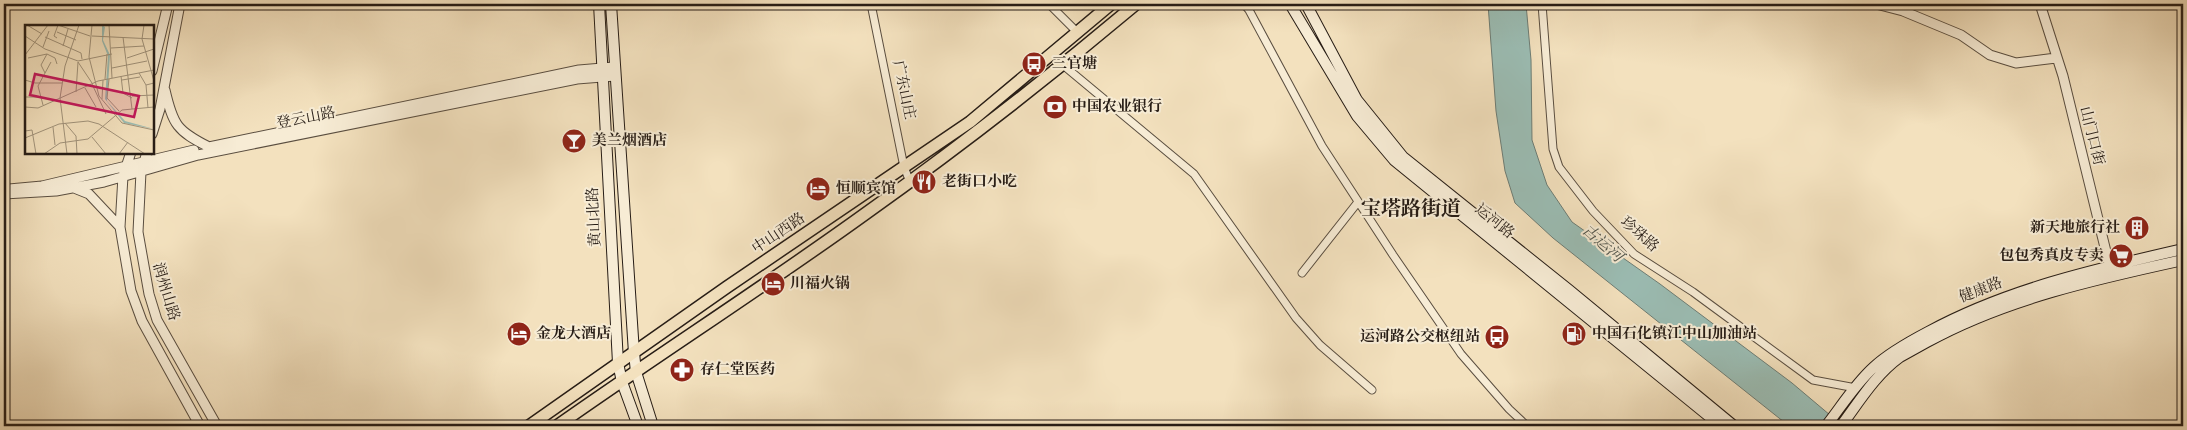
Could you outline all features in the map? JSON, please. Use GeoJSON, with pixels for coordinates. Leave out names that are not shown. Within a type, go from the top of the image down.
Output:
{"type":"FeatureCollection","features":[{"type":"Feature","properties":{"kind":"main road","name":"黄山北路"},"geometry":{"type":"LineString","coordinates":[[599,4],[618,363],[622,382],[638,426]]}},
{"type":"Feature","properties":{"kind":"main road","name":"黄山北路"},"geometry":{"type":"LineString","coordinates":[[610,4],[634,353],[636,372],[653,426]]}},
{"type":"Feature","properties":{"kind":"main road","name":"中山西路"},"geometry":{"type":"LineString","coordinates":[[529,426],[970,122],[1111,4]]}},
{"type":"Feature","properties":{"kind":"main road"},"geometry":{"type":"LineString","coordinates":[[557,426],[910,182],[1018,102],[1136,4]]}},
{"type":"Feature","properties":{"kind":"main road","name":"运河路"},"geometry":{"type":"LineString","coordinates":[[1290,4],[1357,116],[1394,160],[1721,426]]}},
{"type":"Feature","properties":{"kind":"main road","name":"运河路"},"geometry":{"type":"LineString","coordinates":[[1306,4],[1357,100],[1403,157],[1734,426]]}},
{"type":"Feature","properties":{"kind":"main road","name":"健康路"},"geometry":{"type":"LineString","coordinates":[[1841,426],[1873,382],[1900,358],[1957,326],[2111,271],[2183,249]]}},
{"type":"Feature","properties":{"kind":"main road","name":"健康路"},"geometry":{"type":"LineString","coordinates":[[1826,426],[1874,368],[1906,343],[1954,317],[2020,292],[2111,271],[2183,260]]}},
{"type":"Feature","properties":{"kind":"street"},"geometry":{"type":"LineString","coordinates":[[154,63],[168,4]]}},
{"type":"Feature","properties":{"kind":"street"},"geometry":{"type":"LineString","coordinates":[[154,128],[160,109],[180,4]]}},
{"type":"Feature","properties":{"kind":"street","name":"广东山庄"},"geometry":{"type":"LineString","coordinates":[[871,4],[904,167],[910,182]]}},
{"type":"Feature","properties":{"kind":"street"},"geometry":{"type":"LineString","coordinates":[[1049,4],[1078,33]]}},
{"type":"Feature","properties":{"kind":"street"},"geometry":{"type":"LineString","coordinates":[[1244,4],[1322,146],[1358,202],[1461,354],[1509,409],[1527,426]]}},
{"type":"Feature","properties":{"kind":"street","name":"珍珠路"},"geometry":{"type":"LineString","coordinates":[[1542,4],[1553,149],[1559,167],[1593,211],[1634,254],[1693,292],[1813,380],[1856,388]]}},
{"type":"Feature","properties":{"kind":"street"},"geometry":{"type":"LineString","coordinates":[[1876,4],[1903,11],[1961,35],[1990,56],[2016,62],[2056,58]]}},
{"type":"Feature","properties":{"kind":"street","name":"山门口街"},"geometry":{"type":"LineString","coordinates":[[2040,4],[2063,76],[2111,271]]}},
{"type":"Feature","properties":{"kind":"street"},"geometry":{"type":"LineString","coordinates":[[1064,65],[1194,174],[1296,318],[1320,346],[1372,390]]}},
{"type":"Feature","properties":{"kind":"street","name":"登云山路"},"geometry":{"type":"LineString","coordinates":[[4,194],[32,194],[74,188],[210,146],[570,72],[614,71]]}},
{"type":"Feature","properties":{"kind":"street","name":"登云山路"},"geometry":{"type":"LineString","coordinates":[[142,167],[577,79],[602,72]]}},
{"type":"Feature","properties":{"kind":"street"},"geometry":{"type":"LineString","coordinates":[[164,84],[170,110],[182,132],[210,146]]}},
{"type":"Feature","properties":{"kind":"street","name":"润州山路"},"geometry":{"type":"LineString","coordinates":[[130,154],[125,172],[120,227],[131,292],[142,320],[200,426]]}},
{"type":"Feature","properties":{"kind":"street","name":"润州山路"},"geometry":{"type":"LineString","coordinates":[[146,154],[142,167],[138,232],[149,294],[156,320],[217,426]]}},
{"type":"Feature","properties":{"kind":"street","name":"登云山路"},"geometry":{"type":"LineString","coordinates":[[4,189],[42,186],[125,172]]}},
{"type":"Feature","properties":{"kind":"street"},"geometry":{"type":"LineString","coordinates":[[74,188],[89,194],[120,227]]}},
{"type":"Feature","properties":{"kind":"street"},"geometry":{"type":"LineString","coordinates":[[1302,273],[1358,202]]}},
{"type":"Feature","properties":{"kind":"water","name":"古运河"},"geometry":{"type":"Polygon","coordinates":[[[1488,4],[1526,4],[1531,60],[1532,140],[1547,185],[1572,222],[1660,284],[1792,383],[1843,426],[1789,426],[1553,238],[1515,203],[1505,171],[1496,111],[1488,4]]]}},
{"type":"Feature","properties":{"kind":"place","name":"三官塘"},"geometry":{"type":"Point","coordinates":[1034,64]}},
{"type":"Feature","properties":{"kind":"place","name":"中国农业银行"},"geometry":{"type":"Point","coordinates":[1055,107]}},
{"type":"Feature","properties":{"kind":"place","name":"美兰烟酒店"},"geometry":{"type":"Point","coordinates":[574,141]}},
{"type":"Feature","properties":{"kind":"place","name":"老街口小吃"},"geometry":{"type":"Point","coordinates":[924,182]}},
{"type":"Feature","properties":{"kind":"place","name":"恒顺宾馆"},"geometry":{"type":"Point","coordinates":[818,189]}},
{"type":"Feature","properties":{"kind":"place","name":"新天地旅行社"},"geometry":{"type":"Point","coordinates":[2137,228]}},
{"type":"Feature","properties":{"kind":"place","name":"包包秀真皮专卖"},"geometry":{"type":"Point","coordinates":[2121,256]}},
{"type":"Feature","properties":{"kind":"place","name":"川福火锅"},"geometry":{"type":"Point","coordinates":[773,284]}},
{"type":"Feature","properties":{"kind":"place","name":"金龙大酒店"},"geometry":{"type":"Point","coordinates":[519,334]}},
{"type":"Feature","properties":{"kind":"place","name":"中国石化镇江中山加油站"},"geometry":{"type":"Point","coordinates":[1574,334]}},
{"type":"Feature","properties":{"kind":"place","name":"运河路公交枢纽站"},"geometry":{"type":"Point","coordinates":[1497,337]}},
{"type":"Feature","properties":{"kind":"place","name":"存仁堂医药"},"geometry":{"type":"Point","coordinates":[682,370]}},
{"type":"Feature","properties":{"kind":"district","name":"宝塔路街道"},"geometry":{"type":"Point","coordinates":[1411,210]}}]}
